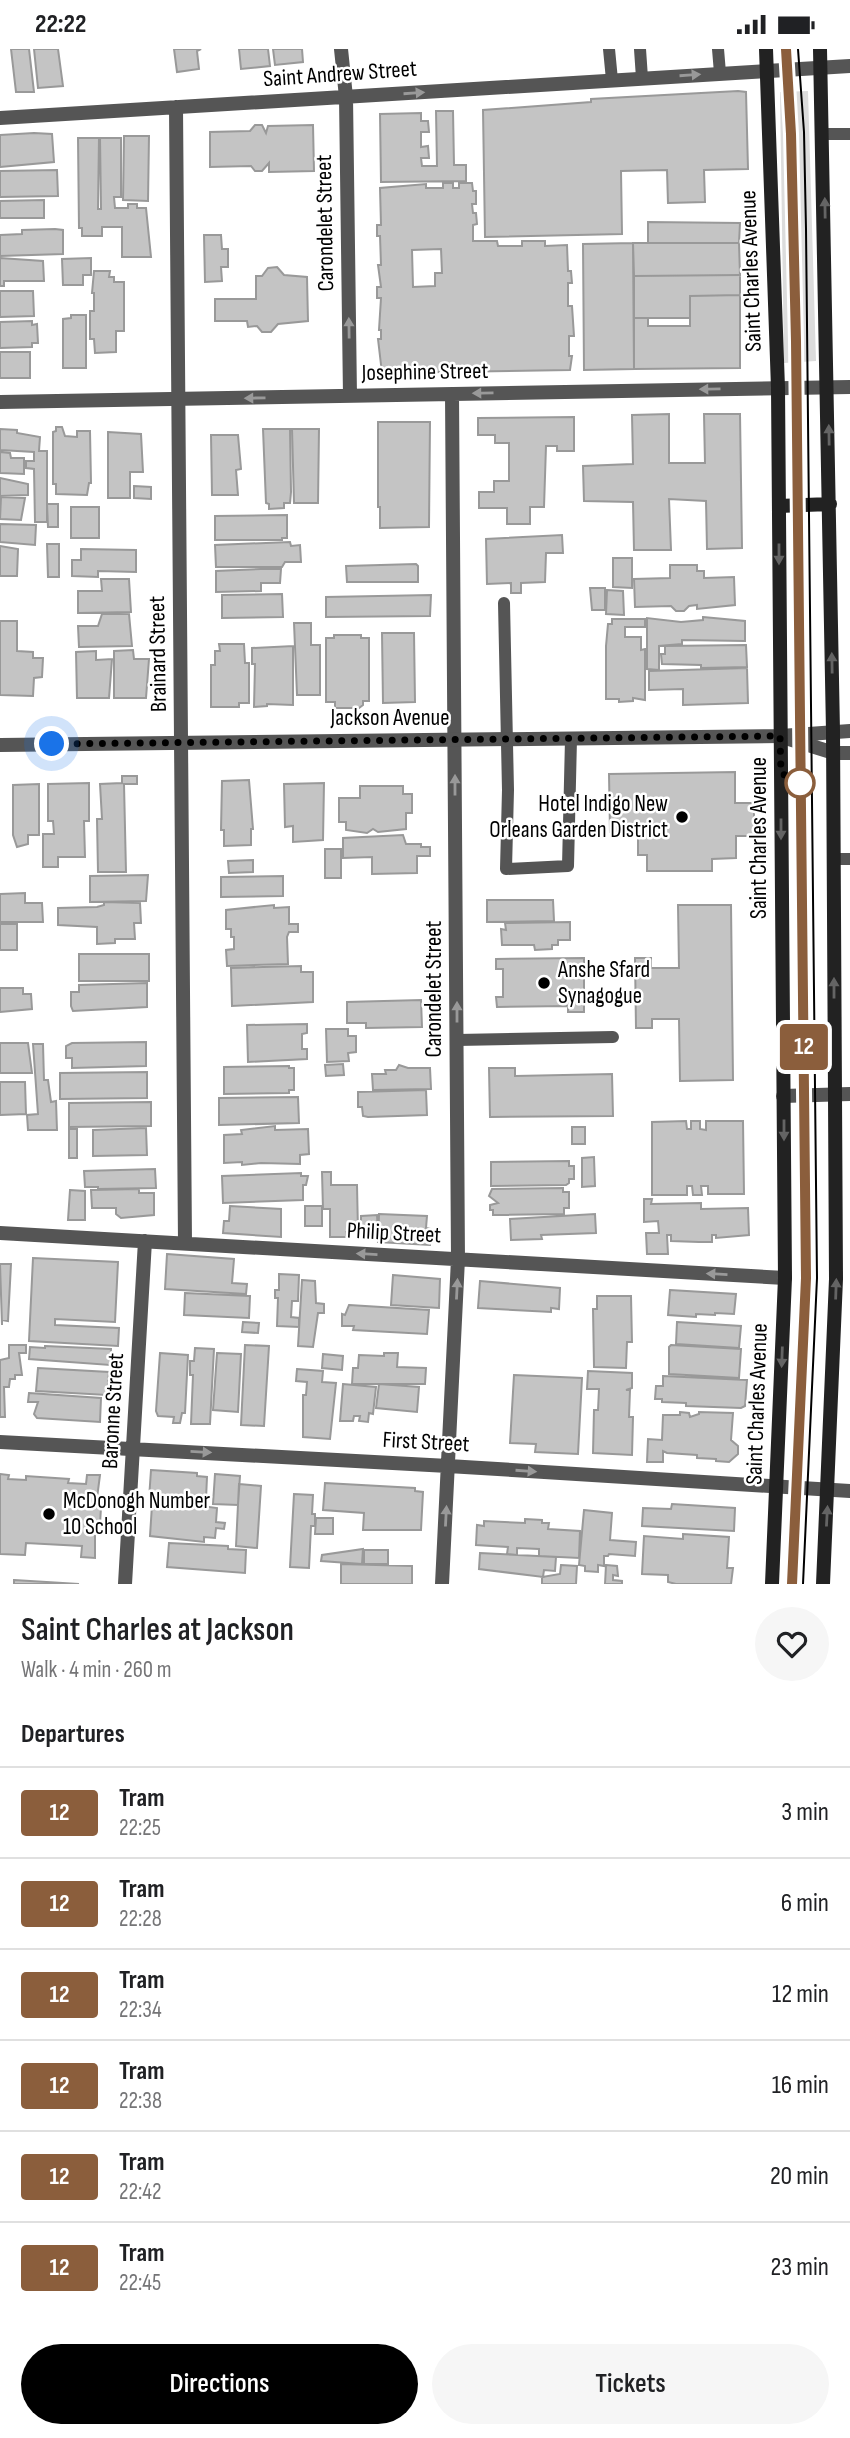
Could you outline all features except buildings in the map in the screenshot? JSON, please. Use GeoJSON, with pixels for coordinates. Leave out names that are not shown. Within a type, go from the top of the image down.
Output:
{"type":"FeatureCollection","features":[{"type":"Feature","properties":{"kind":"main road","name":"Saint Charles Avenue"},"geometry":{"type":"LineString","coordinates":[[766,49],[778,388],[785,1278],[772,1584]]}},
{"type":"Feature","properties":{"kind":"main road"},"geometry":{"type":"LineString","coordinates":[[820,49],[824,134],[834,731],[836,1279],[823,1584]]}},
{"type":"Feature","properties":{"kind":"main road"},"geometry":{"type":"LineString","coordinates":[[779,506],[830,504]]}},
{"type":"Feature","properties":{"kind":"main road"},"geometry":{"type":"LineString","coordinates":[[783,1036],[834,1035]]}},
{"type":"Feature","properties":{"kind":"street","name":"Carondelet Street"},"geometry":{"type":"LineString","coordinates":[[341,49],[346,97],[350,396]]}},
{"type":"Feature","properties":{"kind":"street","name":"Saint Andrew Street"},"geometry":{"type":"LineString","coordinates":[[0,118],[850,66]]}},
{"type":"Feature","properties":{"kind":"street","name":"Brainard Street"},"geometry":{"type":"LineString","coordinates":[[176,107],[185,1243]]}},
{"type":"Feature","properties":{"kind":"street","name":"Josephine Street"},"geometry":{"type":"LineString","coordinates":[[0,402],[850,387]]}},
{"type":"Feature","properties":{"kind":"street","name":"Carondelet Street"},"geometry":{"type":"LineString","coordinates":[[442,1584],[458,1259],[452,394]]}},
{"type":"Feature","properties":{"kind":"street","name":"Jackson Avenue"},"geometry":{"type":"LineString","coordinates":[[0,745],[780,736],[850,731]]}},
{"type":"Feature","properties":{"kind":"street","name":"Jackson Avenue"},"geometry":{"type":"LineString","coordinates":[[780,736],[834,753],[850,753]]}},
{"type":"Feature","properties":{"kind":"street"},"geometry":{"type":"LineString","coordinates":[[783,1096],[850,1094]]}},
{"type":"Feature","properties":{"kind":"street","name":"Philip Street"},"geometry":{"type":"LineString","coordinates":[[0,1233],[785,1278]]}},
{"type":"Feature","properties":{"kind":"street","name":"Baronne Street"},"geometry":{"type":"LineString","coordinates":[[125,1584],[145,1241]]}},
{"type":"Feature","properties":{"kind":"street","name":"First Street"},"geometry":{"type":"LineString","coordinates":[[0,1442],[448,1465],[850,1492]]}},
{"type":"Feature","properties":{"kind":"lane"},"geometry":{"type":"LineString","coordinates":[[609,49],[612,80]]}},
{"type":"Feature","properties":{"kind":"lane"},"geometry":{"type":"LineString","coordinates":[[640,49],[642,78]]}},
{"type":"Feature","properties":{"kind":"lane"},"geometry":{"type":"LineString","coordinates":[[718,49],[720,73]]}},
{"type":"Feature","properties":{"kind":"lane"},"geometry":{"type":"LineString","coordinates":[[824,134],[850,134]]}},
{"type":"Feature","properties":{"kind":"lane"},"geometry":{"type":"LineString","coordinates":[[504,603],[506,869],[568,866],[571,739]]}},
{"type":"Feature","properties":{"kind":"lane"},"geometry":{"type":"LineString","coordinates":[[834,859],[850,859]]}},
{"type":"Feature","properties":{"kind":"lane"},"geometry":{"type":"LineString","coordinates":[[457,1040],[613,1037]]}},
{"type":"Feature","properties":{"kind":"shaded area"},"geometry":{"type":"Polygon","coordinates":[[[808,91],[816,361],[784,363],[780,92],[808,91]]]}},
{"type":"Feature","properties":{"kind":"tram line"},"geometry":{"type":"LineString","coordinates":[[786,49],[791,134],[795,321],[806,1278],[792,1584]]}},
{"type":"Feature","properties":{"kind":"tram line","name":"12"},"geometry":{"type":"LineString","coordinates":[[786,49],[796,341],[806,1278],[792,1584]]}},
{"type":"Feature","properties":{"kind":"tram line"},"geometry":{"type":"LineString","coordinates":[[798,49],[804,132],[806,229],[817,1278],[803,1584]]}},
{"type":"Feature","properties":{"kind":"place","name":"Hotel Indigo New Orleans Garden District"},"geometry":{"type":"Point","coordinates":[682,817]}},
{"type":"Feature","properties":{"kind":"place","name":"Anshe Sfard Synagogue"},"geometry":{"type":"Point","coordinates":[544,983]}},
{"type":"Feature","properties":{"kind":"place","name":"McDonogh Number 10 School"},"geometry":{"type":"Point","coordinates":[49,1514]}},
{"type":"Feature","properties":{"kind":"route"},"geometry":{"type":"LineString","coordinates":[[52,744],[780,736],[781,773],[800,783]]}}]}
